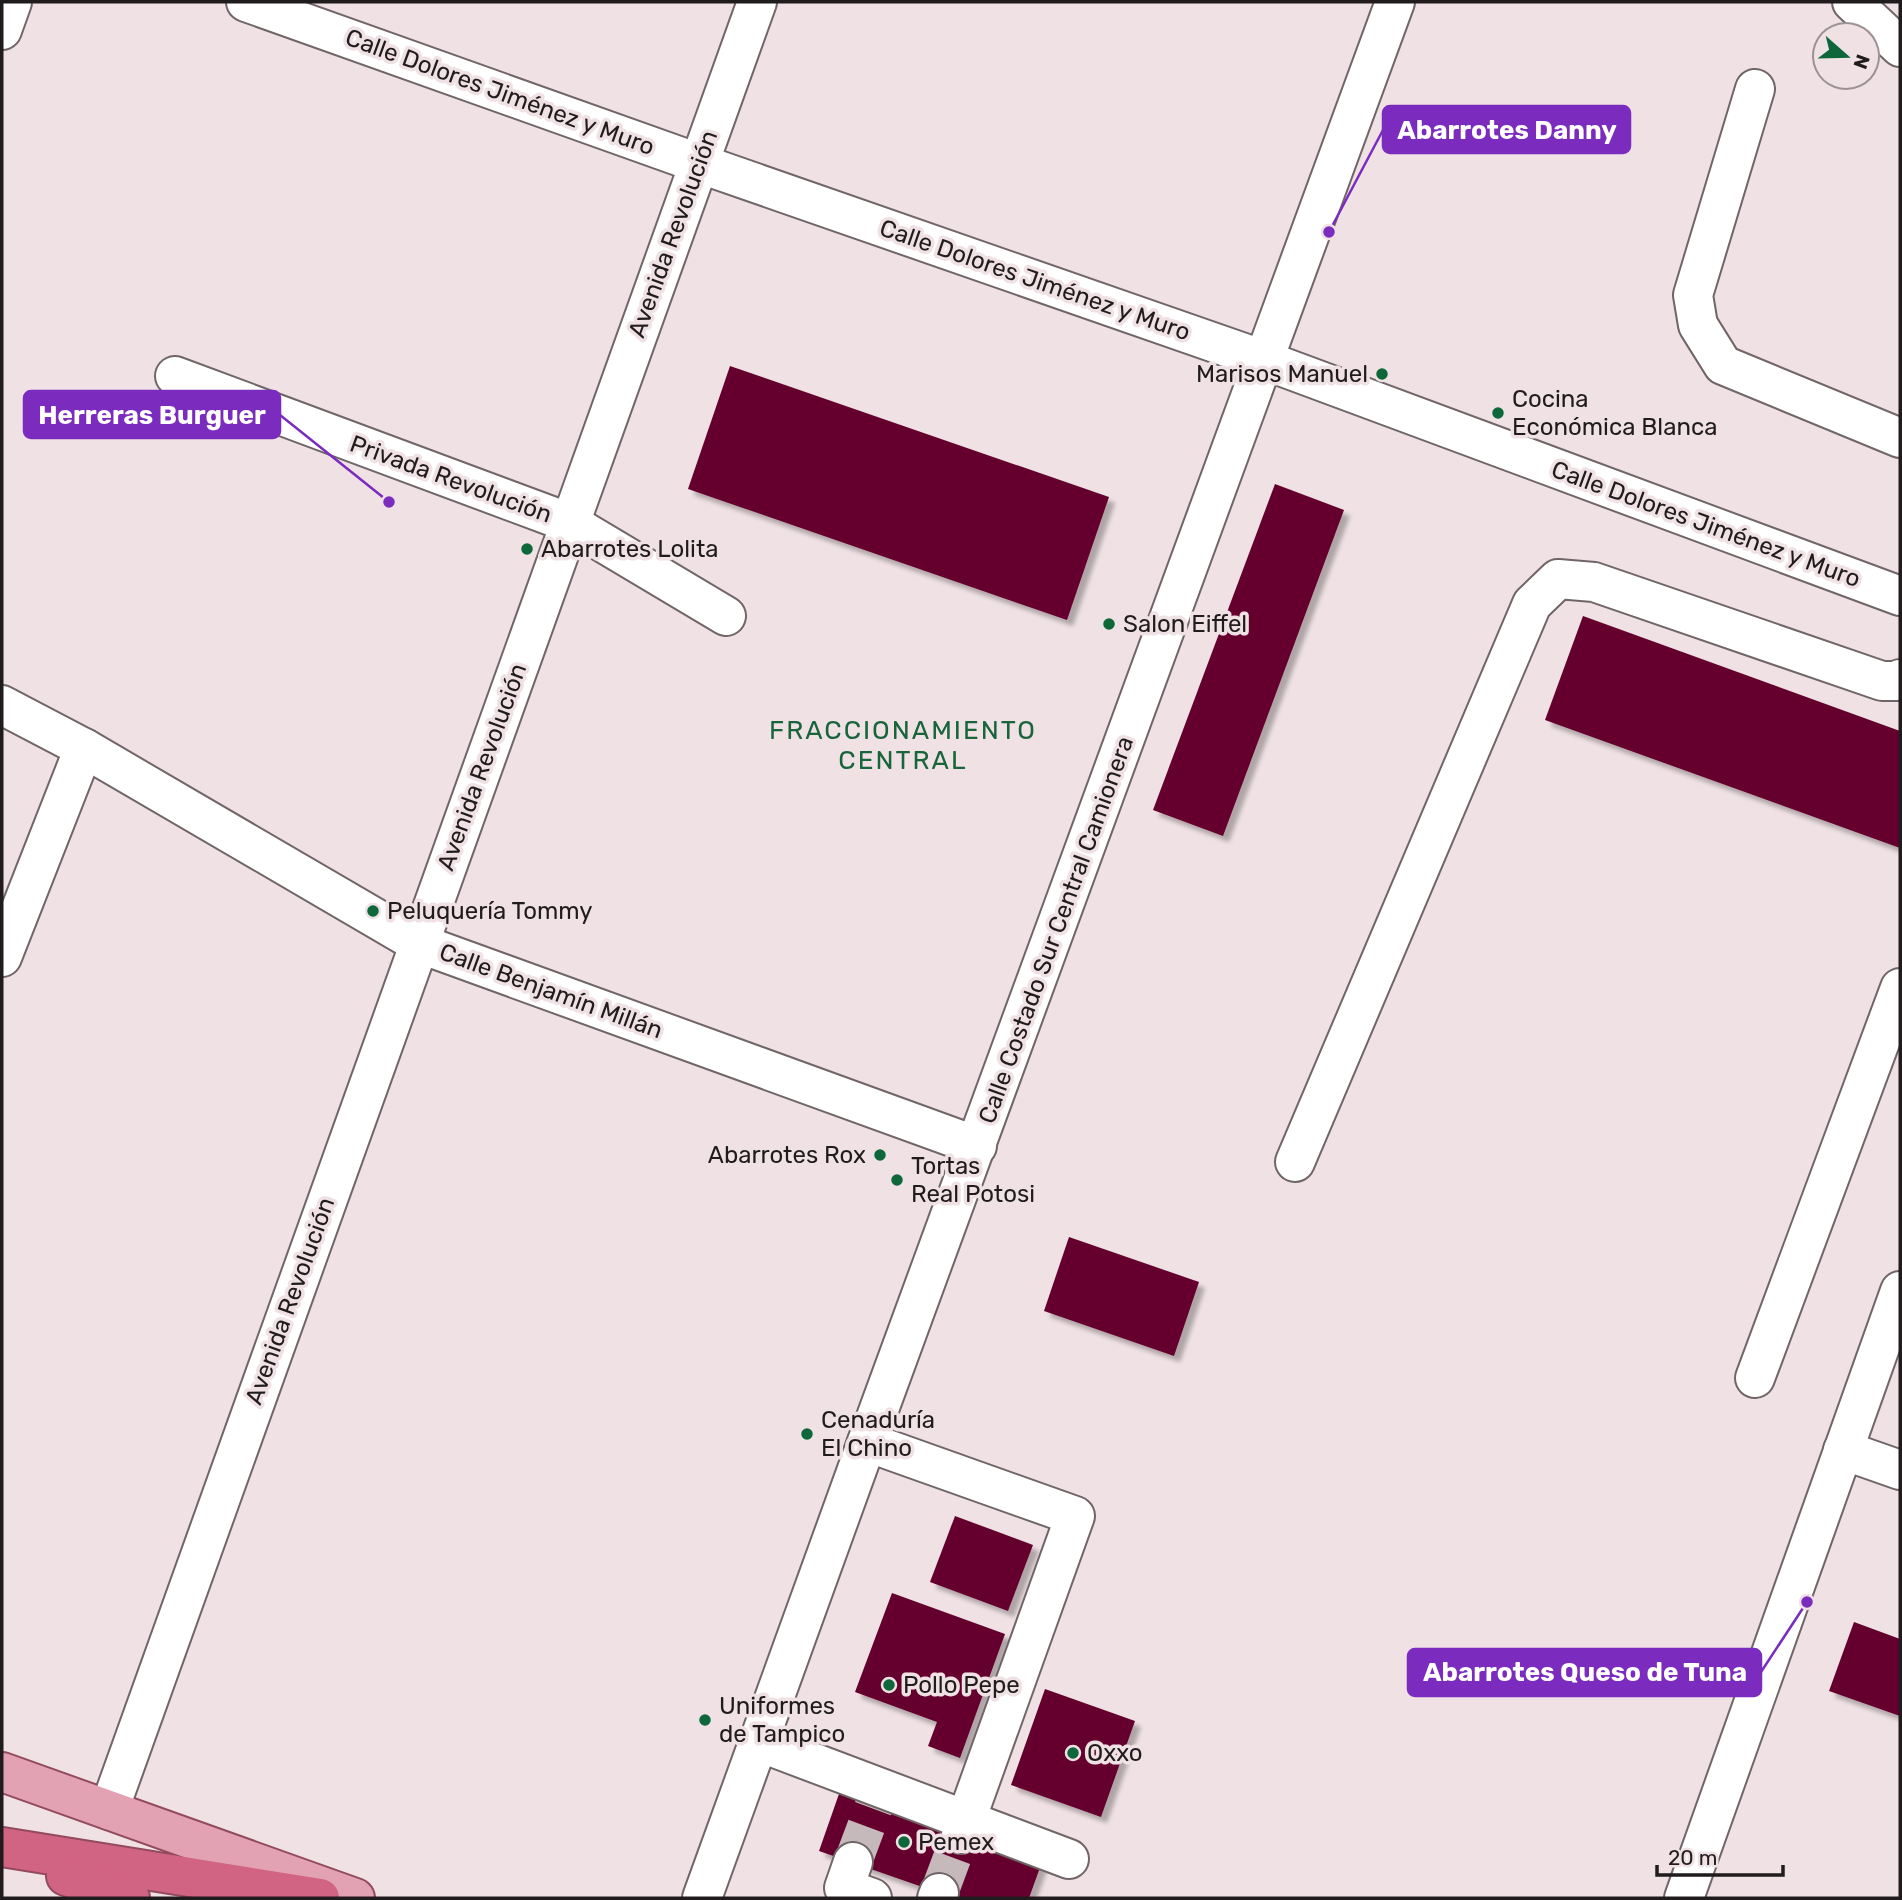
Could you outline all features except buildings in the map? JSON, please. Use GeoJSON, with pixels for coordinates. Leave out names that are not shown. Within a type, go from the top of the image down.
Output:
{"type":"FeatureCollection","features":[{"type":"Feature","properties":{"kind":"highway"},"geometry":{"type":"LineString","coordinates":[[2,1850],[130,1898]]}},
{"type":"Feature","properties":{"kind":"highway"},"geometry":{"type":"LineString","coordinates":[[2,1850],[320,1898]]}},
{"type":"Feature","properties":{"kind":"main road"},"geometry":{"type":"LineString","coordinates":[[2,1772],[355,1898]]}},
{"type":"Feature","properties":{"kind":"street"},"geometry":{"type":"LineString","coordinates":[[2,30],[12,2]]}},
{"type":"Feature","properties":{"kind":"street","name":"Calle Dolores Jiménez y Muro"},"geometry":{"type":"LineString","coordinates":[[246,2],[1264,360],[1900,596]]}},
{"type":"Feature","properties":{"kind":"street","name":"Avenida Revolución"},"geometry":{"type":"LineString","coordinates":[[109,1810],[757,2]]}},
{"type":"Feature","properties":{"kind":"street","name":"Calle Costado Sur Central Camionera"},"geometry":{"type":"LineString","coordinates":[[702,1898],[1395,2]]}},
{"type":"Feature","properties":{"kind":"street"},"geometry":{"type":"LineString","coordinates":[[1852,2],[1900,47]]}},
{"type":"Feature","properties":{"kind":"street"},"geometry":{"type":"LineString","coordinates":[[1755,89],[1693,295],[1698,325],[1723,365],[1900,438]]}},
{"type":"Feature","properties":{"kind":"street","name":"Privada Revolución"},"geometry":{"type":"LineString","coordinates":[[175,376],[570,523],[726,616]]}},
{"type":"Feature","properties":{"kind":"street"},"geometry":{"type":"LineString","coordinates":[[1295,1162],[1532,604],[1558,579],[1594,582],[1882,681],[1900,679]]}},
{"type":"Feature","properties":{"kind":"street","name":"Calle Benjamín Millán"},"geometry":{"type":"LineString","coordinates":[[2,705],[84,748],[418,943],[977,1146]]}},
{"type":"Feature","properties":{"kind":"street"},"geometry":{"type":"LineString","coordinates":[[2,957],[84,748]]}},
{"type":"Feature","properties":{"kind":"street"},"geometry":{"type":"LineString","coordinates":[[1755,1378],[1900,988]]}},
{"type":"Feature","properties":{"kind":"street"},"geometry":{"type":"LineString","coordinates":[[1684,1898],[1900,1291]]}},
{"type":"Feature","properties":{"kind":"street"},"geometry":{"type":"LineString","coordinates":[[867,1442],[1075,1516],[963,1828]]}},
{"type":"Feature","properties":{"kind":"street"},"geometry":{"type":"LineString","coordinates":[[1843,1450],[1900,1470]]}},
{"type":"Feature","properties":{"kind":"street"},"geometry":{"type":"LineString","coordinates":[[759,1742],[877,1796],[963,1828],[1069,1859]]}},
{"type":"Feature","properties":{"kind":"street"},"geometry":{"type":"LineString","coordinates":[[853,1862],[844,1888],[872,1898]]}},
{"type":"Feature","properties":{"kind":"tunnel"},"geometry":{"type":"LineString","coordinates":[[853,1862],[875,1803]]}},
{"type":"Feature","properties":{"kind":"tunnel"},"geometry":{"type":"LineString","coordinates":[[939,1893],[961,1834]]}},
{"type":"Feature","properties":{"kind":"place","name":"Abarrotes Danny"},"geometry":{"type":"Point","coordinates":[1329,232]}},
{"type":"Feature","properties":{"kind":"place","name":"Marisos Manuel"},"geometry":{"type":"Point","coordinates":[1382,374]}},
{"type":"Feature","properties":{"kind":"place","name":"Cocina Económica Blanca"},"geometry":{"type":"Point","coordinates":[1498,413]}},
{"type":"Feature","properties":{"kind":"place","name":"Herreras Burguer"},"geometry":{"type":"Point","coordinates":[389,502]}},
{"type":"Feature","properties":{"kind":"place","name":"Abarrotes Lolita"},"geometry":{"type":"Point","coordinates":[527,549]}},
{"type":"Feature","properties":{"kind":"place","name":"Salon Eiffel"},"geometry":{"type":"Point","coordinates":[1109,624]}},
{"type":"Feature","properties":{"kind":"place","name":"Peluquería Tommy"},"geometry":{"type":"Point","coordinates":[373,911]}},
{"type":"Feature","properties":{"kind":"place","name":"Abarrotes Rox"},"geometry":{"type":"Point","coordinates":[880,1155]}},
{"type":"Feature","properties":{"kind":"place","name":"Tortas Real Potosi"},"geometry":{"type":"Point","coordinates":[897,1180]}},
{"type":"Feature","properties":{"kind":"place","name":"Cenaduría El Chino"},"geometry":{"type":"Point","coordinates":[807,1434]}},
{"type":"Feature","properties":{"kind":"place","name":"Abarrotes Queso de Tuna"},"geometry":{"type":"Point","coordinates":[1807,1602]}},
{"type":"Feature","properties":{"kind":"place","name":"Pollo Pepe"},"geometry":{"type":"Point","coordinates":[889,1685]}},
{"type":"Feature","properties":{"kind":"place","name":"Uniformes de Tampico"},"geometry":{"type":"Point","coordinates":[705,1720]}},
{"type":"Feature","properties":{"kind":"place","name":"Oxxo"},"geometry":{"type":"Point","coordinates":[1073,1753]}},
{"type":"Feature","properties":{"kind":"place","name":"Pemex"},"geometry":{"type":"Point","coordinates":[904,1842]}},
{"type":"Feature","properties":{"kind":"district","name":"FRACCIONAMIENTO CENTRAL"},"geometry":{"type":"Point","coordinates":[903,745]}}]}
